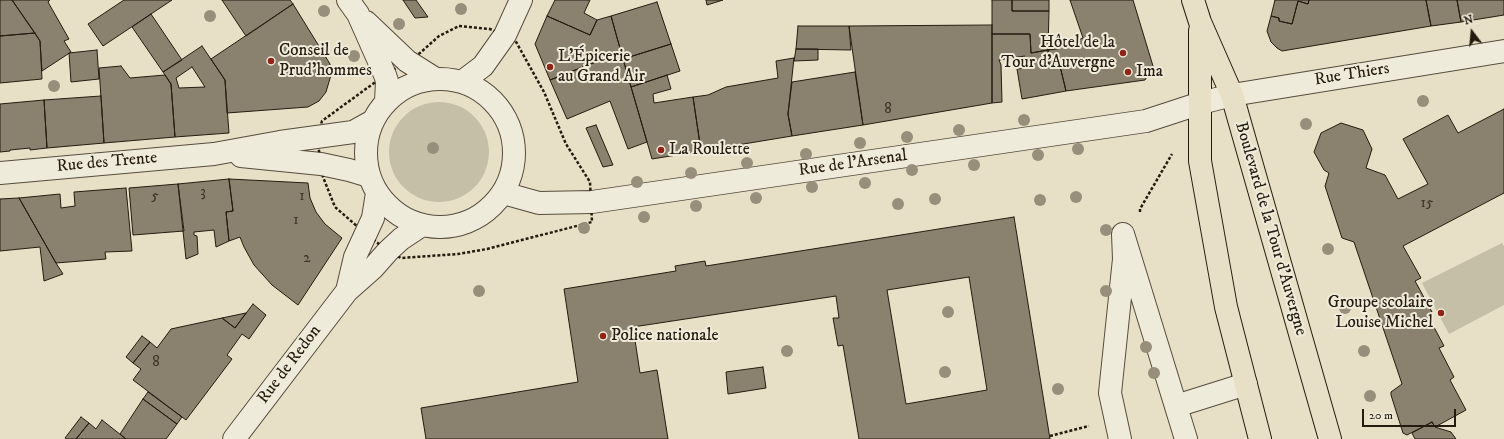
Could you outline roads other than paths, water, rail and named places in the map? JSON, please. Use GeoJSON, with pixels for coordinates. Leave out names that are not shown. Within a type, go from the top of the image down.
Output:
{"type":"FeatureCollection","features":[{"type":"Feature","properties":{"kind":"main road","name":"Boulevard de la Tour d'Auvergne"},"geometry":{"type":"LineString","coordinates":[[1193,0],[1200,22],[1232,95],[1330,439]]}},
{"type":"Feature","properties":{"kind":"main road","name":"Boulevard de la Tour d'Auvergne"},"geometry":{"type":"LineString","coordinates":[[1200,22],[1200,161],[1226,307],[1260,439]]}},
{"type":"Feature","properties":{"kind":"street"},"geometry":{"type":"LineString","coordinates":[[463,81],[483,66],[505,35],[521,0]]}},
{"type":"Feature","properties":{"kind":"street"},"geometry":{"type":"LineString","coordinates":[[353,7],[407,61],[434,78]]}},
{"type":"Feature","properties":{"kind":"street"},"geometry":{"type":"LineString","coordinates":[[353,7],[385,75],[387,81],[386,101]]}},
{"type":"Feature","properties":{"kind":"street","name":"Rue Thiers"},"geometry":{"type":"LineString","coordinates":[[1201,103],[1232,95],[1504,51]]}},
{"type":"Feature","properties":{"kind":"street"},"geometry":{"type":"LineString","coordinates":[[434,78],[463,81],[481,90],[496,102],[507,118],[514,137],[515,156],[511,175],[503,193],[495,204],[479,216],[461,224],[442,227],[422,225],[404,218],[389,208],[373,185],[365,158],[366,140],[372,122],[378,111],[386,101],[400,90],[416,82],[434,78]]}},
{"type":"Feature","properties":{"kind":"street","name":"Rue de l'Arsenal"},"geometry":{"type":"LineString","coordinates":[[503,193],[540,203],[592,202],[1146,121],[1201,103]]}},
{"type":"Feature","properties":{"kind":"street","name":"Rue des Trente"},"geometry":{"type":"LineString","coordinates":[[0,173],[214,154],[280,142],[353,132],[372,122]]}},
{"type":"Feature","properties":{"kind":"street","name":"Rue des Trente"},"geometry":{"type":"LineString","coordinates":[[214,154],[321,164],[348,170],[373,185]]}},
{"type":"Feature","properties":{"kind":"street","name":"Rue de Redon"},"geometry":{"type":"LineString","coordinates":[[347,290],[355,257],[373,218],[373,185]]}},
{"type":"Feature","properties":{"kind":"street","name":"Rue de Redon"},"geometry":{"type":"LineString","coordinates":[[234,439],[347,290],[373,268],[401,239],[422,225]]}},
{"type":"Feature","properties":{"kind":"street"},"geometry":{"type":"LineString","coordinates":[[1117,429],[1110,393],[1124,259],[1123,234],[1186,439]]}},
{"type":"Feature","properties":{"kind":"street"},"geometry":{"type":"LineString","coordinates":[[1176,406],[1246,384]]}},
{"type":"Feature","properties":{"kind":"place","name":"Hôtel de la Tour d'Auvergne"},"geometry":{"type":"Point","coordinates":[1123,53]}},
{"type":"Feature","properties":{"kind":"place","name":"Conseil de Prud'hommes"},"geometry":{"type":"Point","coordinates":[271,61]}},
{"type":"Feature","properties":{"kind":"place","name":"L'Épicerie au Grand Air"},"geometry":{"type":"Point","coordinates":[550,67]}},
{"type":"Feature","properties":{"kind":"place","name":"Ima"},"geometry":{"type":"Point","coordinates":[1128,72]}},
{"type":"Feature","properties":{"kind":"place","name":"La Roulette"},"geometry":{"type":"Point","coordinates":[661,150]}},
{"type":"Feature","properties":{"kind":"place","name":"Groupe scolaire Louise Michel"},"geometry":{"type":"Point","coordinates":[1441,313]}},
{"type":"Feature","properties":{"kind":"place","name":"Police nationale"},"geometry":{"type":"Point","coordinates":[603,336]}}]}
